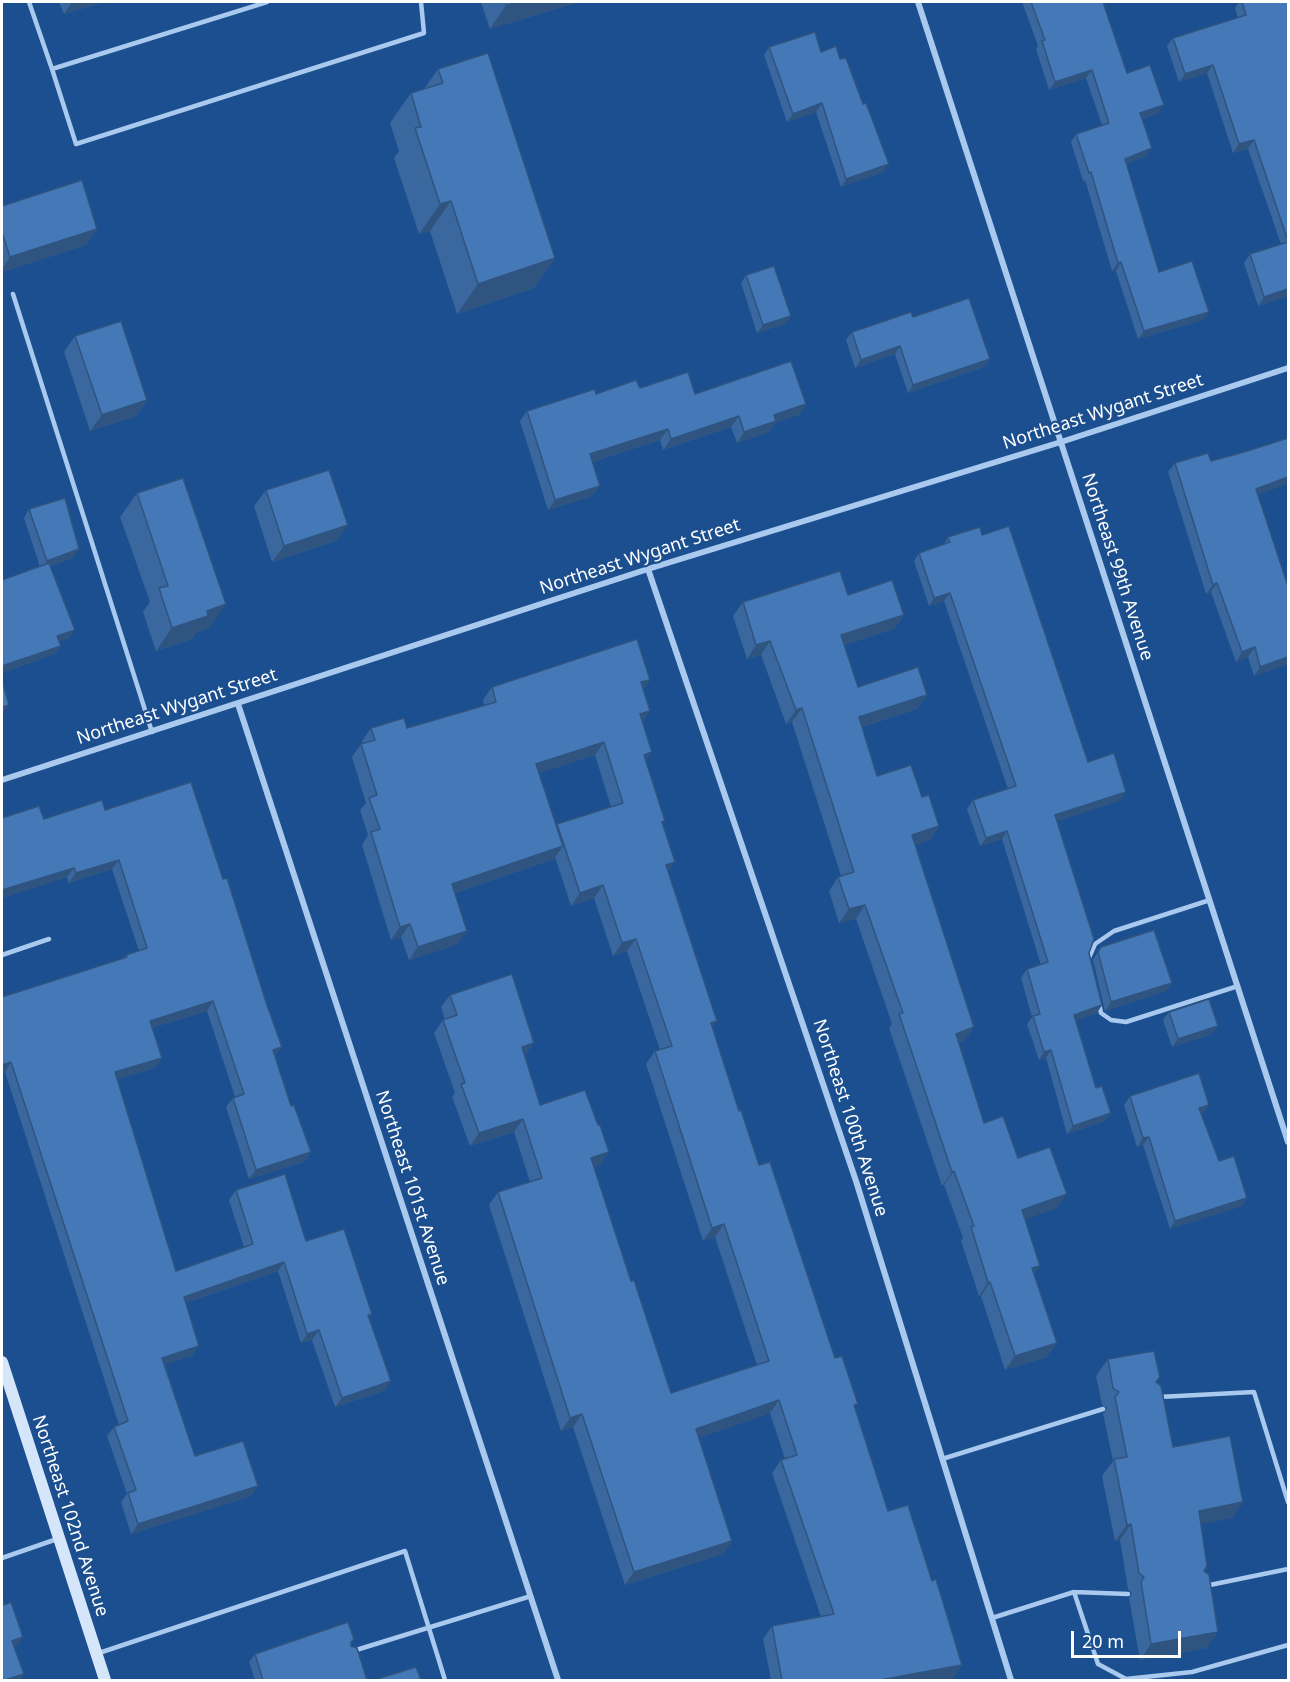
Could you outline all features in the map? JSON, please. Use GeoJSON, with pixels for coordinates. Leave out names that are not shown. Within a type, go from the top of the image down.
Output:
{"type":"FeatureCollection","features":[{"type":"Feature","properties":{"kind":"main road","name":"Northeast 102nd Avenue"},"geometry":{"type":"LineString","coordinates":[[2,1362],[105,1680]]}},
{"type":"Feature","properties":{"kind":"street","name":"Northeast 99th Avenue"},"geometry":{"type":"LineString","coordinates":[[918,2],[1288,1142]]}},
{"type":"Feature","properties":{"kind":"street","name":"Northeast Wygant Street"},"geometry":{"type":"LineString","coordinates":[[2,780],[648,569],[1061,442],[1288,368]]}},
{"type":"Feature","properties":{"kind":"street","name":"Northeast 100th Avenue"},"geometry":{"type":"LineString","coordinates":[[648,569],[856,1181],[1011,1680]]}},
{"type":"Feature","properties":{"kind":"street","name":"Northeast 101st Avenue"},"geometry":{"type":"LineString","coordinates":[[238,704],[558,1680]]}},
{"type":"Feature","properties":{"kind":"lane"},"geometry":{"type":"LineString","coordinates":[[29,2],[76,144],[424,33],[421,2]]}},
{"type":"Feature","properties":{"kind":"lane"},"geometry":{"type":"LineString","coordinates":[[52,69],[267,2]]}},
{"type":"Feature","properties":{"kind":"lane"},"geometry":{"type":"LineString","coordinates":[[13,294],[152,732]]}},
{"type":"Feature","properties":{"kind":"lane"},"geometry":{"type":"LineString","coordinates":[[1090,971],[1088,960],[1095,945],[1114,931],[1210,900]]}},
{"type":"Feature","properties":{"kind":"lane"},"geometry":{"type":"LineString","coordinates":[[2,955],[49,939]]}},
{"type":"Feature","properties":{"kind":"lane"},"geometry":{"type":"LineString","coordinates":[[1096,992],[1101,1013],[1111,1020],[1126,1022],[1238,986]]}},
{"type":"Feature","properties":{"kind":"lane"},"geometry":{"type":"LineString","coordinates":[[1149,1398],[1254,1392],[1288,1502]]}},
{"type":"Feature","properties":{"kind":"lane"},"geometry":{"type":"LineString","coordinates":[[942,1459],[1103,1409]]}},
{"type":"Feature","properties":{"kind":"lane"},"geometry":{"type":"LineString","coordinates":[[2,1558],[59,1538]]}},
{"type":"Feature","properties":{"kind":"lane"},"geometry":{"type":"LineString","coordinates":[[96,1654],[405,1551],[445,1680]]}},
{"type":"Feature","properties":{"kind":"lane"},"geometry":{"type":"LineString","coordinates":[[1197,1587],[1288,1569]]}},
{"type":"Feature","properties":{"kind":"lane"},"geometry":{"type":"LineString","coordinates":[[1074,1592],[1098,1664],[1126,1679],[1192,1672],[1288,1645]]}},
{"type":"Feature","properties":{"kind":"lane"},"geometry":{"type":"LineString","coordinates":[[992,1618],[1074,1592],[1128,1594]]}},
{"type":"Feature","properties":{"kind":"lane"},"geometry":{"type":"LineString","coordinates":[[350,1652],[531,1596]]}},
{"type":"Feature","properties":{"kind":"building"},"geometry":{"type":"Polygon","coordinates":[[[1031,2],[1103,2],[1127,73],[1150,65],[1164,105],[1140,113],[1152,148],[1125,159],[1159,272],[1192,261],[1209,312],[1144,331],[1121,262],[1118,263],[1091,172],[1089,173],[1076,134],[1109,123],[1092,70],[1055,82],[1042,41],[1045,40],[1031,2]]]}},
{"type":"Feature","properties":{"kind":"building"},"geometry":{"type":"Polygon","coordinates":[[[1242,2],[1288,2],[1288,241],[1254,140],[1239,144],[1213,65],[1185,74],[1173,38],[1246,15],[1242,2]]]}},
{"type":"Feature","properties":{"kind":"building"},"geometry":{"type":"Polygon","coordinates":[[[815,32],[821,52],[836,46],[840,59],[846,58],[889,164],[846,179],[822,103],[793,114],[769,47],[815,32]]]}},
{"type":"Feature","properties":{"kind":"building"},"geometry":{"type":"Polygon","coordinates":[[[488,53],[555,258],[478,284],[451,201],[440,204],[415,128],[421,127],[411,93],[443,83],[438,69],[488,53]]]}},
{"type":"Feature","properties":{"kind":"building"},"geometry":{"type":"Polygon","coordinates":[[[82,180],[97,229],[10,257],[2,232],[2,206],[82,180]]]}},
{"type":"Feature","properties":{"kind":"building"},"geometry":{"type":"Polygon","coordinates":[[[1288,242],[1288,289],[1264,297],[1250,254],[1288,242]]]}},
{"type":"Feature","properties":{"kind":"building"},"geometry":{"type":"Polygon","coordinates":[[[774,266],[791,316],[763,325],[746,275],[774,266]]]}},
{"type":"Feature","properties":{"kind":"building"},"geometry":{"type":"Polygon","coordinates":[[[969,298],[990,359],[913,385],[900,346],[861,360],[852,332],[911,312],[913,317],[969,298]]]}},
{"type":"Feature","properties":{"kind":"building"},"geometry":{"type":"Polygon","coordinates":[[[121,321],[147,400],[102,415],[75,336],[121,321]]]}},
{"type":"Feature","properties":{"kind":"building"},"geometry":{"type":"Polygon","coordinates":[[[791,361],[806,404],[774,415],[776,421],[744,432],[739,416],[671,439],[668,429],[590,454],[600,486],[555,500],[527,411],[595,389],[596,394],[636,380],[640,388],[688,372],[695,394],[791,361]]]}},
{"type":"Feature","properties":{"kind":"building"},"geometry":{"type":"Polygon","coordinates":[[[1288,438],[1288,477],[1256,489],[1288,586],[1288,657],[1260,667],[1255,647],[1242,652],[1217,583],[1213,585],[1175,463],[1208,453],[1211,461],[1288,438]]]}},
{"type":"Feature","properties":{"kind":"building"},"geometry":{"type":"Polygon","coordinates":[[[329,470],[348,525],[284,546],[266,490],[329,470]]]}},
{"type":"Feature","properties":{"kind":"building"},"geometry":{"type":"Polygon","coordinates":[[[183,478],[226,604],[207,611],[208,616],[172,628],[159,588],[168,586],[137,493],[183,478]]]}},
{"type":"Feature","properties":{"kind":"building"},"geometry":{"type":"Polygon","coordinates":[[[65,498],[79,549],[47,561],[29,509],[65,498]]]}},
{"type":"Feature","properties":{"kind":"building"},"geometry":{"type":"Polygon","coordinates":[[[1009,526],[1088,762],[1114,753],[1126,792],[1055,815],[1094,939],[1089,953],[1102,1005],[1074,1015],[1096,1088],[1102,1086],[1111,1113],[1073,1126],[1051,1050],[1044,1052],[1033,1016],[1040,1014],[1027,969],[1048,962],[1007,831],[986,838],[973,800],[1016,786],[950,593],[934,598],[919,553],[950,542],[948,537],[980,527],[982,535],[1009,526]]]}},
{"type":"Feature","properties":{"kind":"building"},"geometry":{"type":"Polygon","coordinates":[[[49,563],[75,630],[57,636],[61,646],[2,666],[2,580],[49,563]]]}},
{"type":"Feature","properties":{"kind":"building"},"geometry":{"type":"Polygon","coordinates":[[[840,571],[848,595],[892,580],[904,615],[841,635],[858,687],[918,667],[927,695],[859,717],[877,776],[911,765],[922,797],[929,795],[939,826],[912,835],[974,1027],[956,1034],[984,1123],[1003,1116],[1018,1158],[1050,1147],[1067,1194],[1022,1210],[1040,1266],[1032,1268],[1057,1343],[1015,1356],[990,1282],[988,1282],[971,1227],[974,1226],[954,1171],[952,1172],[899,1014],[903,1013],[865,905],[849,909],[838,877],[854,872],[802,708],[796,710],[770,641],[756,645],[743,602],[840,571]]]}},
{"type":"Feature","properties":{"kind":"building"},"geometry":{"type":"Polygon","coordinates":[[[637,639],[650,680],[641,682],[650,711],[640,714],[652,752],[644,755],[665,821],[662,822],[675,862],[666,865],[717,1021],[711,1023],[759,1165],[770,1162],[835,1358],[842,1356],[858,1404],[854,1405],[888,1511],[908,1505],[932,1581],[936,1579],[962,1665],[880,1680],[782,1680],[772,1626],[834,1614],[781,1460],[797,1455],[779,1400],[696,1429],[732,1541],[634,1572],[582,1414],[570,1418],[498,1192],[542,1178],[523,1119],[479,1133],[461,1084],[465,1083],[443,1020],[457,1015],[450,995],[512,974],[534,1043],[522,1047],[540,1105],[585,1090],[598,1125],[600,1125],[609,1152],[591,1158],[671,1393],[769,1361],[724,1224],[712,1228],[655,1051],[672,1046],[636,939],[622,943],[603,885],[580,893],[557,824],[623,803],[604,742],[536,764],[563,846],[452,884],[467,931],[418,947],[410,924],[400,927],[371,832],[380,829],[369,798],[377,795],[361,744],[375,740],[371,728],[404,718],[407,728],[496,702],[492,687],[637,639]]]}},
{"type":"Feature","properties":{"kind":"building"},"geometry":{"type":"Polygon","coordinates":[[[2,681],[9,705],[2,707],[2,681]]]}},
{"type":"Feature","properties":{"kind":"building"},"geometry":{"type":"Polygon","coordinates":[[[191,782],[223,879],[227,878],[282,1047],[273,1050],[291,1106],[294,1105],[311,1152],[256,1170],[233,1098],[244,1094],[213,1001],[150,1021],[162,1058],[115,1072],[176,1271],[253,1244],[236,1190],[285,1174],[306,1241],[344,1229],[372,1314],[368,1315],[391,1381],[342,1398],[319,1330],[307,1334],[284,1262],[184,1297],[199,1346],[162,1358],[195,1456],[243,1441],[258,1486],[138,1524],[128,1493],[136,1490],[114,1427],[128,1421],[11,1062],[2,1065],[2,997],[127,957],[126,955],[147,948],[119,860],[76,873],[74,868],[2,890],[2,818],[39,806],[44,819],[102,800],[105,810],[191,782]]]}},
{"type":"Feature","properties":{"kind":"building"},"geometry":{"type":"Polygon","coordinates":[[[1154,930],[1172,983],[1111,1002],[1098,952],[1101,947],[1154,930]]]}},
{"type":"Feature","properties":{"kind":"building"},"geometry":{"type":"Polygon","coordinates":[[[1209,999],[1218,1026],[1178,1039],[1169,1012],[1209,999]]]}},
{"type":"Feature","properties":{"kind":"building"},"geometry":{"type":"Polygon","coordinates":[[[1199,1073],[1209,1105],[1199,1108],[1219,1161],[1234,1156],[1247,1198],[1175,1221],[1149,1137],[1143,1138],[1130,1096],[1199,1073]]]}},
{"type":"Feature","properties":{"kind":"building"},"geometry":{"type":"Polygon","coordinates":[[[1154,1351],[1160,1377],[1156,1382],[1161,1386],[1173,1447],[1230,1436],[1243,1502],[1199,1511],[1207,1566],[1204,1571],[1209,1575],[1218,1632],[1151,1644],[1141,1582],[1144,1577],[1139,1573],[1131,1524],[1127,1525],[1114,1459],[1127,1457],[1115,1397],[1119,1392],[1113,1388],[1108,1359],[1154,1351]]]}},
{"type":"Feature","properties":{"kind":"building"},"geometry":{"type":"Polygon","coordinates":[[[2,1596],[4,1605],[11,1602],[23,1637],[12,1641],[24,1674],[5,1680],[2,1680],[2,1596]]]}},
{"type":"Feature","properties":{"kind":"building"},"geometry":{"type":"Polygon","coordinates":[[[348,1622],[354,1639],[351,1646],[357,1648],[367,1680],[263,1680],[255,1654],[348,1622]]]}},
{"type":"Feature","properties":{"kind":"building"},"geometry":{"type":"Polygon","coordinates":[[[416,1667],[421,1680],[374,1680],[416,1667]]]}}]}
